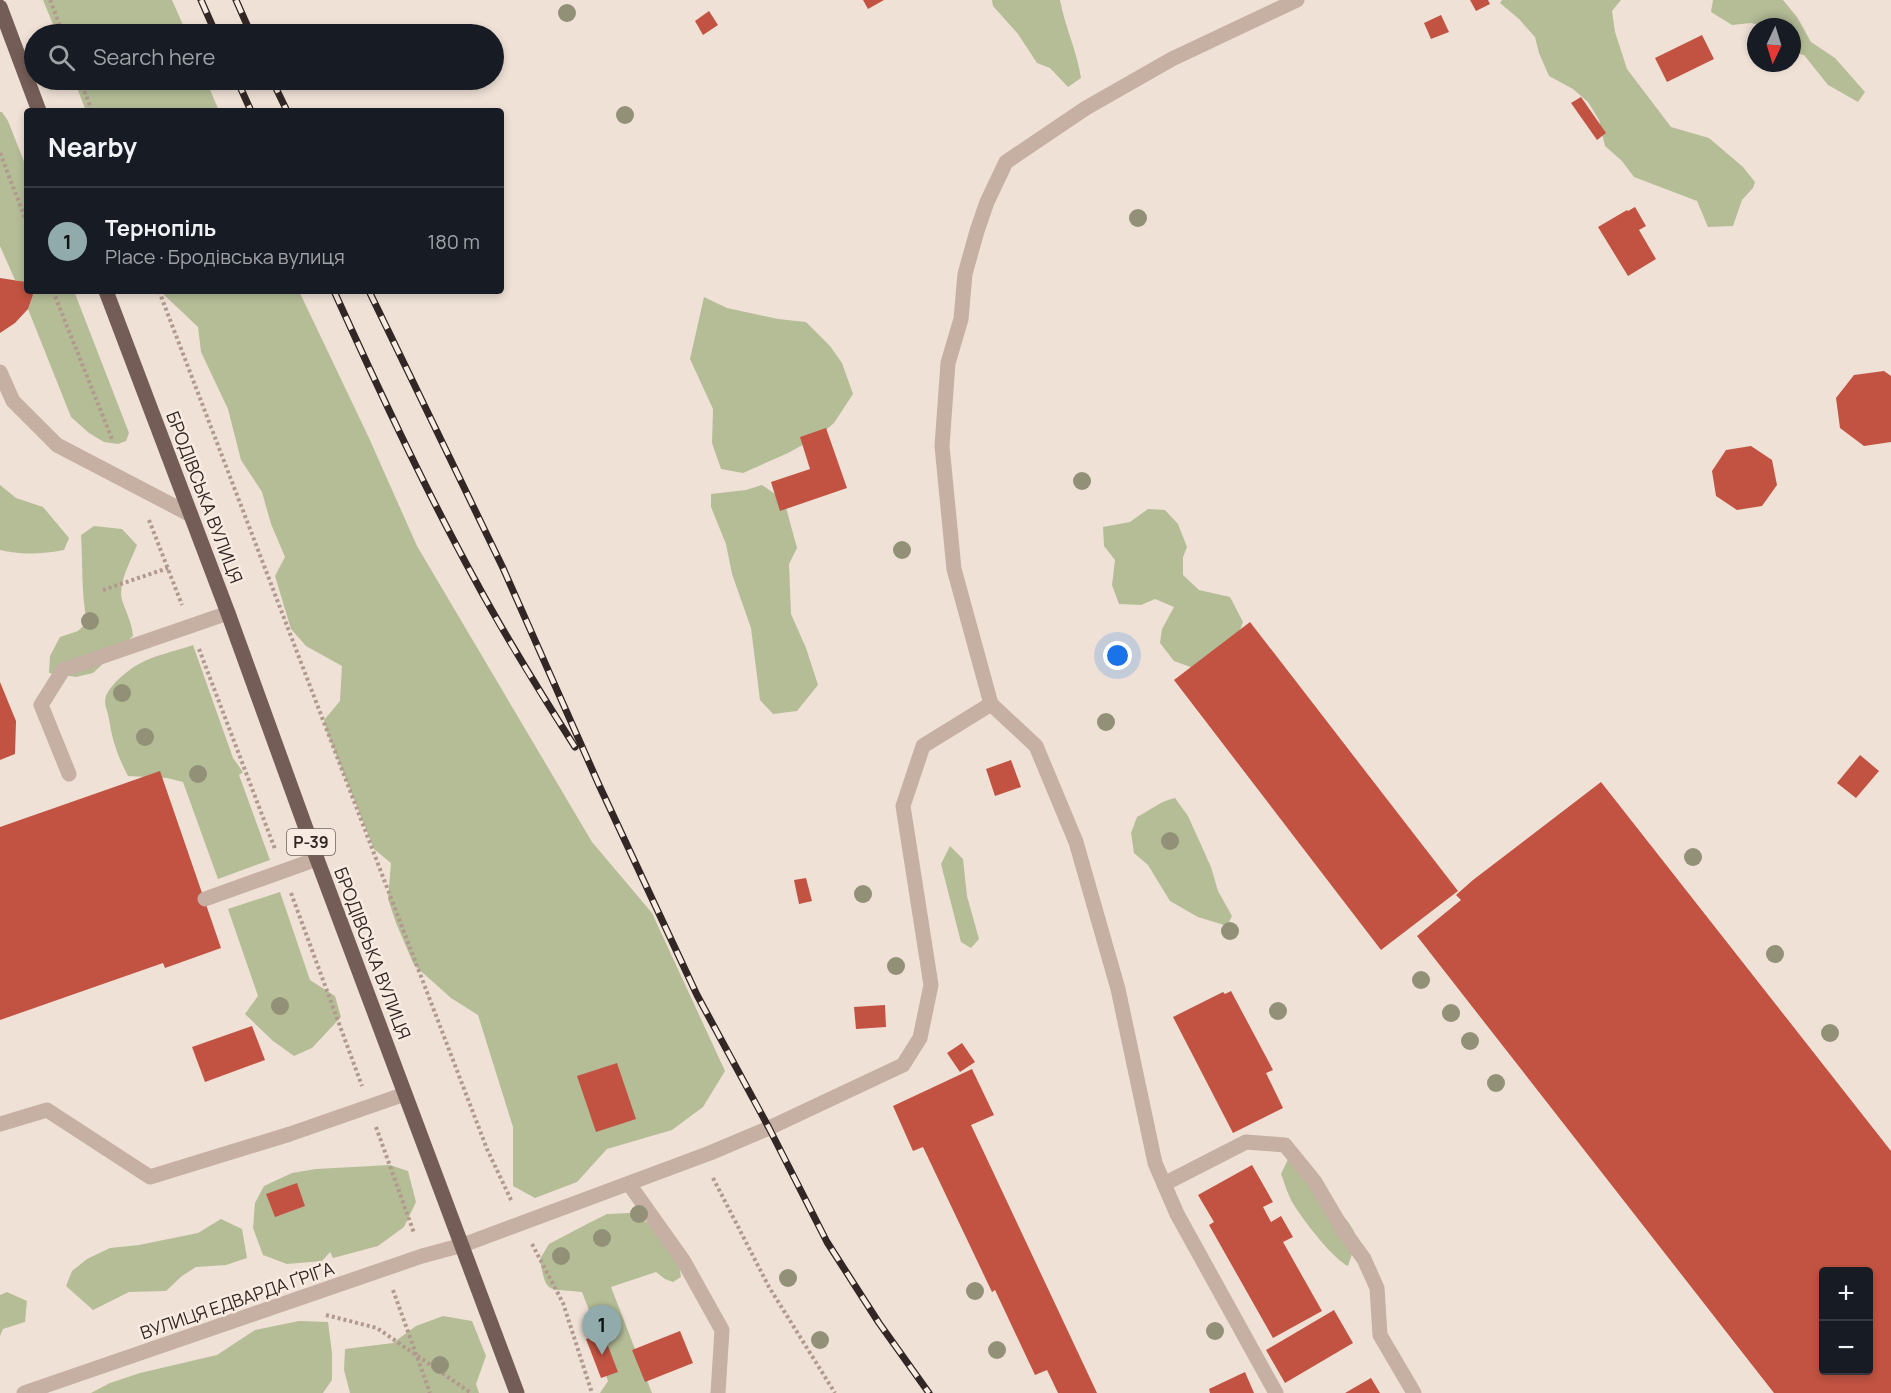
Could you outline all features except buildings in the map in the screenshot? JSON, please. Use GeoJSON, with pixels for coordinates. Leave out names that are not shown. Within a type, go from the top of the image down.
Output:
{"type":"FeatureCollection","features":[{"type":"Feature","properties":{"kind":"main road"},"geometry":{"type":"LineString","coordinates":[[0,10],[24,72]]}},
{"type":"Feature","properties":{"kind":"main road"},"geometry":{"type":"LineString","coordinates":[[31,90],[38,108]]}},
{"type":"Feature","properties":{"kind":"main road","name":"БРОДІВСЬКА ВУЛИЦЯ"},"geometry":{"type":"LineString","coordinates":[[107,294],[517,1393]]}},
{"type":"Feature","properties":{"kind":"street"},"geometry":{"type":"LineString","coordinates":[[1276,1393],[1177,1214],[1155,1163],[1118,989],[1076,842],[1036,746],[991,704],[954,569],[942,446],[948,363],[961,319],[965,274],[987,202],[1005,162],[1086,108],[1172,59],[1297,0]]}},
{"type":"Feature","properties":{"kind":"street"},"geometry":{"type":"LineString","coordinates":[[0,372],[13,401],[57,445],[191,516]]}},
{"type":"Feature","properties":{"kind":"street"},"geometry":{"type":"LineString","coordinates":[[69,774],[41,705],[63,670],[228,613]]}},
{"type":"Feature","properties":{"kind":"street","name":"ВУЛИЦЯ ЕДВАРДА ҐРІҐА"},"geometry":{"type":"LineString","coordinates":[[24,1393],[422,1256],[463,1245],[522,1224],[706,1155],[903,1065],[920,1038],[931,985],[903,806],[923,746],[991,704]]}},
{"type":"Feature","properties":{"kind":"street"},"geometry":{"type":"LineString","coordinates":[[205,898],[317,859]]}},
{"type":"Feature","properties":{"kind":"street"},"geometry":{"type":"LineString","coordinates":[[0,1124],[47,1110],[150,1177],[290,1134],[405,1094]]}},
{"type":"Feature","properties":{"kind":"street"},"geometry":{"type":"LineString","coordinates":[[1164,1184],[1246,1142],[1285,1145],[1315,1182],[1343,1230],[1364,1259],[1377,1288],[1380,1335],[1414,1393]]}},
{"type":"Feature","properties":{"kind":"street"},"geometry":{"type":"LineString","coordinates":[[629,1184],[683,1260],[722,1330],[718,1393]]}},
{"type":"Feature","properties":{"kind":"path"},"geometry":{"type":"LineString","coordinates":[[50,0],[59,24]]}},
{"type":"Feature","properties":{"kind":"path"},"geometry":{"type":"LineString","coordinates":[[84,90],[91,108]]}},
{"type":"Feature","properties":{"kind":"path"},"geometry":{"type":"LineString","coordinates":[[0,153],[24,215]]}},
{"type":"Feature","properties":{"kind":"path"},"geometry":{"type":"LineString","coordinates":[[54,294],[112,439]]}},
{"type":"Feature","properties":{"kind":"path"},"geometry":{"type":"LineString","coordinates":[[160,294],[487,1149],[522,1224],[563,1303],[592,1393]]}},
{"type":"Feature","properties":{"kind":"path"},"geometry":{"type":"LineString","coordinates":[[103,590],[168,568]]}},
{"type":"Feature","properties":{"kind":"path"},"geometry":{"type":"LineString","coordinates":[[706,1155],[769,1287],[836,1393]]}},
{"type":"Feature","properties":{"kind":"path"},"geometry":{"type":"LineString","coordinates":[[386,1269],[430,1393]]}},
{"type":"Feature","properties":{"kind":"path"},"geometry":{"type":"LineString","coordinates":[[326,1315],[377,1329],[471,1393]]}},
{"type":"Feature","properties":{"kind":"green space"},"geometry":{"type":"Polygon","coordinates":[[[43,0],[172,0],[183,24],[53,24],[43,0]]]}},
{"type":"Feature","properties":{"kind":"green space"},"geometry":{"type":"Polygon","coordinates":[[[992,0],[1060,0],[1081,78],[1068,87],[1050,68],[1037,63],[1018,34],[993,6],[992,0]]]}},
{"type":"Feature","properties":{"kind":"green space"},"geometry":{"type":"Polygon","coordinates":[[[1502,0],[1621,0],[1612,11],[1615,32],[1627,69],[1671,127],[1709,138],[1743,167],[1755,182],[1753,188],[1742,200],[1733,226],[1708,227],[1697,201],[1634,177],[1622,161],[1605,146],[1599,120],[1588,102],[1573,89],[1549,76],[1535,37],[1500,3],[1502,0]]]}},
{"type":"Feature","properties":{"kind":"green space"},"geometry":{"type":"Polygon","coordinates":[[[1713,0],[1783,0],[1798,18],[1747,18],[1747,23],[1732,25],[1711,12],[1713,0]]]}},
{"type":"Feature","properties":{"kind":"green space"},"geometry":{"type":"Polygon","coordinates":[[[1801,24],[1811,42],[1835,58],[1865,92],[1858,102],[1828,85],[1801,54],[1801,24]]]}},
{"type":"Feature","properties":{"kind":"green space"},"geometry":{"type":"Polygon","coordinates":[[[78,90],[210,90],[218,108],[85,108],[78,90]]]}},
{"type":"Feature","properties":{"kind":"green space"},"geometry":{"type":"Polygon","coordinates":[[[0,112],[2,112],[8,121],[24,161],[24,282],[15,280],[0,246],[0,112]]]}},
{"type":"Feature","properties":{"kind":"green space"},"geometry":{"type":"Polygon","coordinates":[[[75,294],[129,433],[126,441],[118,444],[104,442],[89,433],[71,417],[28,309],[33,295],[75,294]]]}},
{"type":"Feature","properties":{"kind":"green space"},"geometry":{"type":"Polygon","coordinates":[[[163,294],[300,294],[417,546],[592,842],[652,913],[725,1071],[703,1107],[672,1130],[607,1149],[577,1182],[535,1198],[513,1186],[513,1127],[478,1015],[451,998],[414,965],[388,899],[391,863],[374,849],[324,720],[340,701],[342,666],[306,646],[291,629],[275,576],[285,557],[271,524],[262,492],[241,460],[228,409],[201,352],[198,327],[163,294]]]}},
{"type":"Feature","properties":{"kind":"green space"},"geometry":{"type":"Polygon","coordinates":[[[704,297],[727,308],[778,319],[806,322],[830,346],[842,363],[853,394],[834,423],[819,436],[743,473],[721,469],[712,443],[713,409],[690,359],[704,297]]]}},
{"type":"Feature","properties":{"kind":"green space"},"geometry":{"type":"Polygon","coordinates":[[[0,485],[16,498],[43,507],[69,538],[64,550],[15,553],[0,550],[0,485]]]}},
{"type":"Feature","properties":{"kind":"green space"},"geometry":{"type":"Polygon","coordinates":[[[762,485],[784,500],[797,548],[789,564],[791,614],[806,648],[818,685],[797,711],[773,714],[760,700],[751,628],[732,574],[726,544],[711,507],[711,494],[746,490],[762,485]]]}},
{"type":"Feature","properties":{"kind":"green space"},"geometry":{"type":"Polygon","coordinates":[[[1148,509],[1165,510],[1178,524],[1187,547],[1183,557],[1183,575],[1199,590],[1230,597],[1243,622],[1234,646],[1196,669],[1174,661],[1160,643],[1162,629],[1174,607],[1155,599],[1141,605],[1119,604],[1112,585],[1115,560],[1104,546],[1103,527],[1130,522],[1148,509]]]}},
{"type":"Feature","properties":{"kind":"green space"},"geometry":{"type":"Polygon","coordinates":[[[94,526],[122,529],[137,545],[123,579],[121,593],[133,636],[93,673],[76,677],[49,673],[50,656],[60,637],[78,631],[87,622],[81,535],[94,526]]]}},
{"type":"Feature","properties":{"kind":"green space"},"geometry":{"type":"Polygon","coordinates":[[[193,645],[233,758],[243,772],[239,775],[270,860],[218,879],[183,782],[167,778],[128,776],[118,755],[105,702],[111,687],[135,666],[193,645]]]}},
{"type":"Feature","properties":{"kind":"green space"},"geometry":{"type":"Polygon","coordinates":[[[1175,798],[1188,816],[1211,867],[1218,891],[1232,916],[1227,926],[1198,917],[1170,901],[1148,865],[1134,853],[1131,833],[1137,817],[1160,803],[1175,798]]]}},
{"type":"Feature","properties":{"kind":"green space"},"geometry":{"type":"Polygon","coordinates":[[[950,846],[963,859],[967,896],[979,939],[971,948],[961,942],[941,864],[950,846]]]}},
{"type":"Feature","properties":{"kind":"green space"},"geometry":{"type":"Polygon","coordinates":[[[280,892],[310,980],[335,996],[341,1017],[312,1048],[294,1056],[273,1041],[245,1014],[258,996],[228,909],[280,892]]]}},
{"type":"Feature","properties":{"kind":"green space"},"geometry":{"type":"Polygon","coordinates":[[[1290,1155],[1352,1228],[1355,1242],[1348,1266],[1334,1255],[1304,1220],[1288,1194],[1281,1174],[1290,1155]]]}},
{"type":"Feature","properties":{"kind":"green space"},"geometry":{"type":"Polygon","coordinates":[[[390,1165],[408,1171],[416,1202],[404,1227],[378,1246],[333,1258],[330,1252],[322,1261],[287,1264],[263,1255],[253,1228],[255,1203],[264,1186],[292,1173],[316,1169],[390,1165]]]}},
{"type":"Feature","properties":{"kind":"green space"},"geometry":{"type":"Polygon","coordinates":[[[630,1213],[650,1224],[679,1265],[681,1277],[673,1282],[656,1272],[611,1287],[652,1393],[600,1393],[608,1381],[589,1329],[595,1326],[582,1292],[556,1290],[547,1285],[540,1259],[549,1244],[587,1224],[607,1214],[630,1213]]]}},
{"type":"Feature","properties":{"kind":"green space"},"geometry":{"type":"Polygon","coordinates":[[[221,1219],[242,1229],[247,1258],[226,1265],[196,1267],[166,1291],[129,1292],[93,1310],[66,1286],[72,1271],[87,1259],[110,1248],[139,1245],[198,1233],[221,1219]]]}},
{"type":"Feature","properties":{"kind":"green space"},"geometry":{"type":"Polygon","coordinates":[[[7,1292],[27,1301],[25,1322],[3,1329],[0,1336],[0,1295],[7,1292]]]}},
{"type":"Feature","properties":{"kind":"green space"},"geometry":{"type":"Polygon","coordinates":[[[443,1316],[472,1321],[486,1356],[476,1384],[479,1393],[350,1393],[344,1370],[345,1349],[393,1343],[416,1326],[443,1316]]]}},
{"type":"Feature","properties":{"kind":"green space"},"geometry":{"type":"Polygon","coordinates":[[[299,1321],[328,1322],[332,1353],[332,1380],[323,1393],[91,1393],[110,1383],[140,1373],[217,1355],[255,1330],[299,1321]]]}},
{"type":"Feature","properties":{"kind":"railway"},"geometry":{"type":"LineString","coordinates":[[201,0],[212,24]]}},
{"type":"Feature","properties":{"kind":"railway"},"geometry":{"type":"LineString","coordinates":[[236,0],[247,24]]}},
{"type":"Feature","properties":{"kind":"railway"},"geometry":{"type":"LineString","coordinates":[[242,90],[250,108]]}},
{"type":"Feature","properties":{"kind":"railway"},"geometry":{"type":"LineString","coordinates":[[277,90],[286,108]]}},
{"type":"Feature","properties":{"kind":"railway"},"geometry":{"type":"LineString","coordinates":[[335,294],[401,436],[455,543],[510,642],[575,747]]}},
{"type":"Feature","properties":{"kind":"railway"},"geometry":{"type":"LineString","coordinates":[[370,294],[503,568],[599,785],[697,995],[827,1242],[879,1323],[929,1393]]}},
{"type":"Feature","properties":{"kind":"place","name":"Тернопіль"},"geometry":{"type":"Point","coordinates":[602,1355]}}]}
